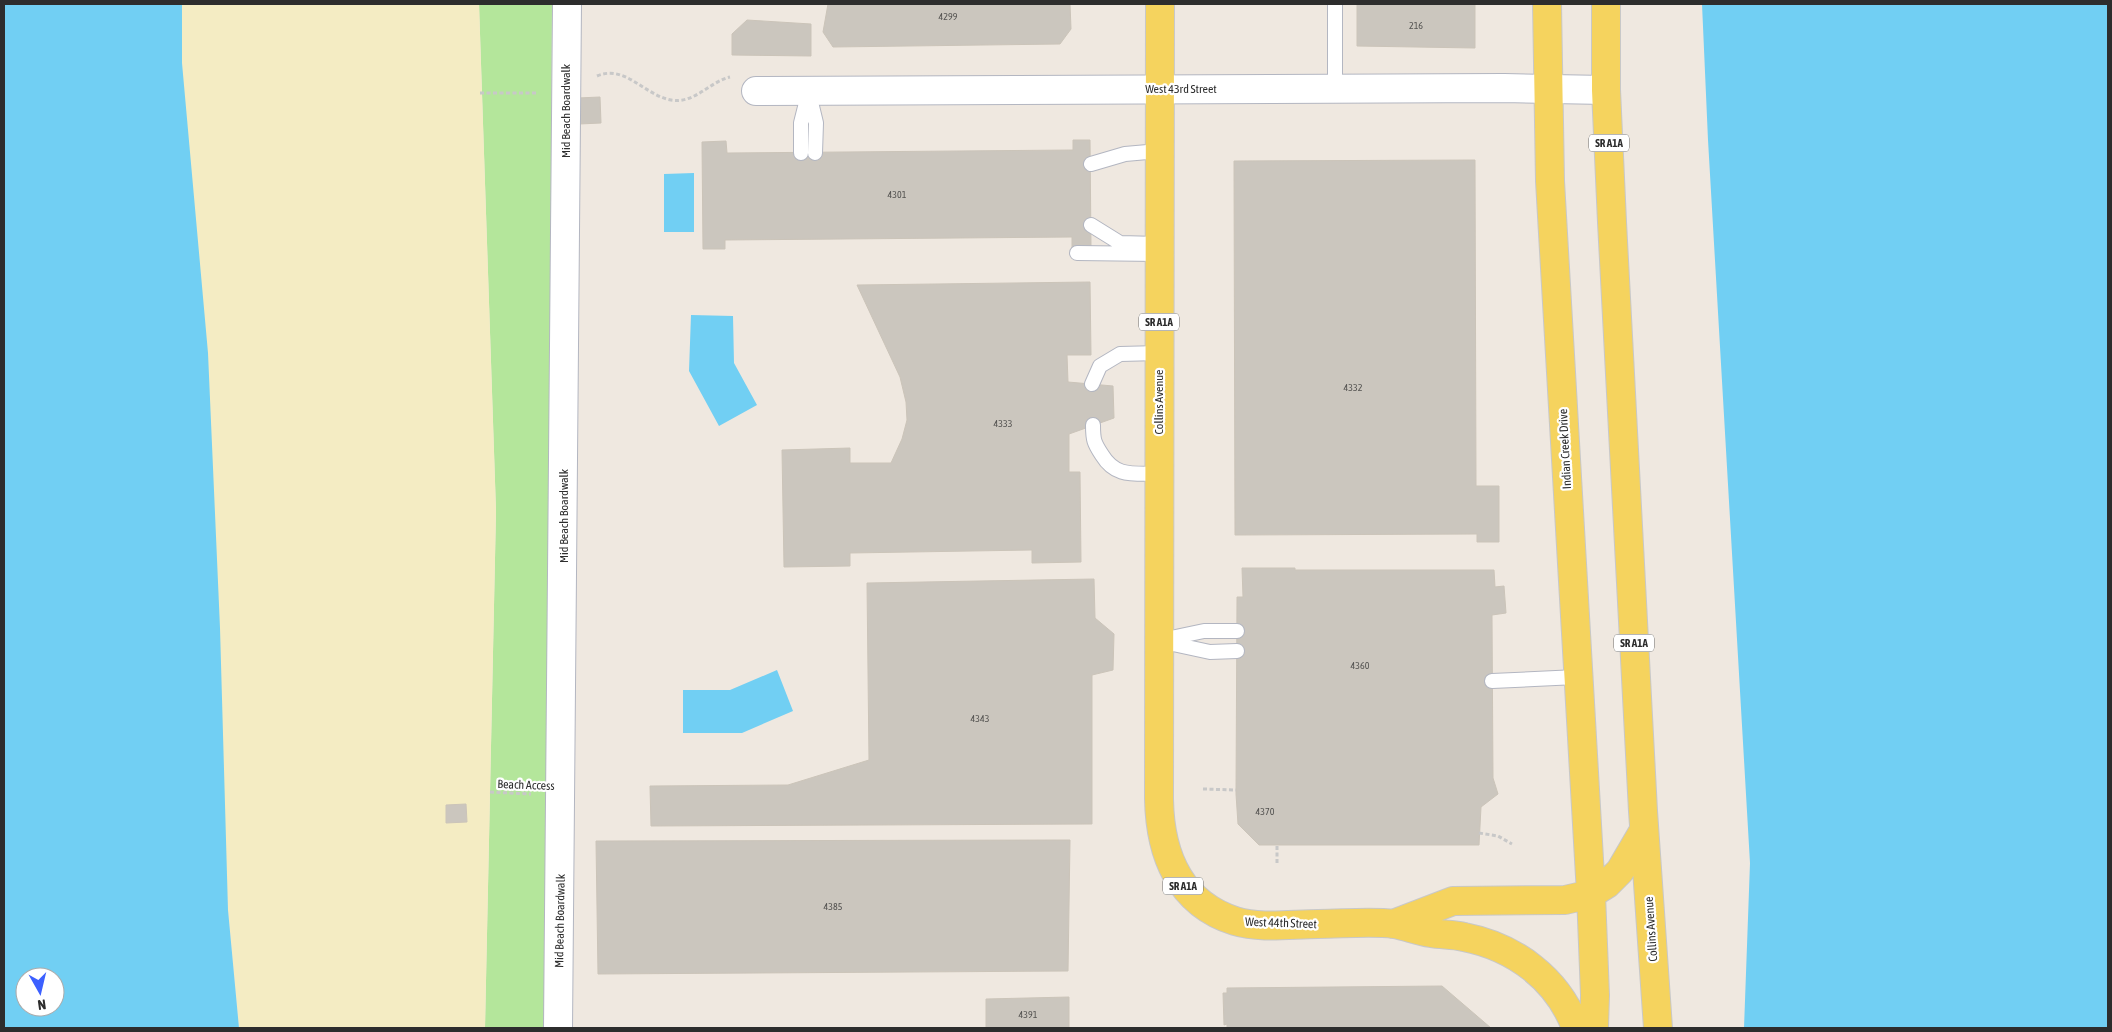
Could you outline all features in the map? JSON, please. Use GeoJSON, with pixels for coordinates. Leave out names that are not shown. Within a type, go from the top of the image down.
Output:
{"type":"FeatureCollection","features":[{"type":"Feature","properties":{"kind":"main road","name":"Collins Avenue"},"geometry":{"type":"LineString","coordinates":[[1159,799],[1158,249],[1160,4]]}},
{"type":"Feature","properties":{"kind":"main road","name":"Indian Creek Drive"},"geometry":{"type":"LineString","coordinates":[[1547,4],[1550,182],[1577,677],[1591,894]]}},
{"type":"Feature","properties":{"kind":"main road","name":"SR A1A"},"geometry":{"type":"LineString","coordinates":[[1606,4],[1606,90],[1644,830]]}},
{"type":"Feature","properties":{"kind":"main road","name":"West 44th Street"},"geometry":{"type":"LineString","coordinates":[[1159,799],[1159,820],[1172,868],[1187,892],[1215,912],[1234,921],[1246,923],[1393,924]]}},
{"type":"Feature","properties":{"kind":"main road","name":"Collins Avenue"},"geometry":{"type":"LineString","coordinates":[[1644,830],[1658,1028]]}},
{"type":"Feature","properties":{"kind":"main road"},"geometry":{"type":"LineString","coordinates":[[1393,924],[1453,901],[1565,900],[1591,894],[1607,884],[1620,871],[1644,830]]}},
{"type":"Feature","properties":{"kind":"main road"},"geometry":{"type":"LineString","coordinates":[[1591,894],[1595,995],[1594,1028]]}},
{"type":"Feature","properties":{"kind":"main road","name":"SR A1A"},"geometry":{"type":"LineString","coordinates":[[1393,924],[1432,934],[1468,937],[1499,947],[1513,954],[1528,963],[1548,982],[1564,1003],[1576,1028]]}},
{"type":"Feature","properties":{"kind":"street","name":"Mid Beach Boardwalk"},"geometry":{"type":"LineString","coordinates":[[558,1028],[562,794],[567,4]]}},
{"type":"Feature","properties":{"kind":"street","name":"West 43rd Street"},"geometry":{"type":"LineString","coordinates":[[747,84],[809,91],[1335,88],[1547,88],[1606,90]]}},
{"type":"Feature","properties":{"kind":"lane"},"geometry":{"type":"LineString","coordinates":[[1335,4],[1335,88]]}},
{"type":"Feature","properties":{"kind":"lane"},"geometry":{"type":"LineString","coordinates":[[801,153],[800,124],[809,91]]}},
{"type":"Feature","properties":{"kind":"lane"},"geometry":{"type":"LineString","coordinates":[[809,91],[816,124],[816,153]]}},
{"type":"Feature","properties":{"kind":"lane"},"geometry":{"type":"LineString","coordinates":[[1091,164],[1125,154],[1159,151]]}},
{"type":"Feature","properties":{"kind":"lane"},"geometry":{"type":"LineString","coordinates":[[1091,225],[1120,243],[1158,249]]}},
{"type":"Feature","properties":{"kind":"lane"},"geometry":{"type":"LineString","coordinates":[[1077,254],[1158,249]]}},
{"type":"Feature","properties":{"kind":"lane"},"geometry":{"type":"LineString","coordinates":[[1092,384],[1100,366],[1120,354],[1159,353]]}},
{"type":"Feature","properties":{"kind":"lane"},"geometry":{"type":"LineString","coordinates":[[1093,426],[1094,442],[1109,467],[1122,472],[1159,474]]}},
{"type":"Feature","properties":{"kind":"lane"},"geometry":{"type":"LineString","coordinates":[[1159,641],[1204,631],[1237,630]]}},
{"type":"Feature","properties":{"kind":"lane"},"geometry":{"type":"LineString","coordinates":[[1159,641],[1210,652],[1237,651]]}},
{"type":"Feature","properties":{"kind":"lane"},"geometry":{"type":"LineString","coordinates":[[1492,682],[1577,677]]}},
{"type":"Feature","properties":{"kind":"path"},"geometry":{"type":"LineString","coordinates":[[480,93],[567,92],[602,74],[616,73],[664,98],[682,99],[699,94],[720,79],[747,84]]}},
{"type":"Feature","properties":{"kind":"path"},"geometry":{"type":"LineString","coordinates":[[1203,789],[1236,790]]}},
{"type":"Feature","properties":{"kind":"path","name":"Beach Access"},"geometry":{"type":"LineString","coordinates":[[490,792],[562,794]]}},
{"type":"Feature","properties":{"kind":"path"},"geometry":{"type":"LineString","coordinates":[[1480,832],[1498,836],[1512,844]]}},
{"type":"Feature","properties":{"kind":"path"},"geometry":{"type":"LineString","coordinates":[[1277,845],[1277,863]]}},
{"type":"Feature","properties":{"kind":"green space"},"geometry":{"type":"Polygon","coordinates":[[[479,4],[552,4],[548,643],[562,1028],[485,1028],[496,511],[479,4]]]}},
{"type":"Feature","properties":{"kind":"sand"},"geometry":{"type":"Polygon","coordinates":[[[182,4],[479,4],[496,511],[485,1028],[239,1028],[228,910],[182,63],[182,4]]]}},
{"type":"Feature","properties":{"kind":"water"},"geometry":{"type":"Polygon","coordinates":[[[4,4],[182,4],[182,63],[208,353],[220,628],[228,910],[239,1028],[4,1028],[4,4]]]}},
{"type":"Feature","properties":{"kind":"water"},"geometry":{"type":"Polygon","coordinates":[[[1702,4],[2108,4],[2108,1028],[1744,1028],[1750,863],[1708,140],[1702,4]]]}},
{"type":"Feature","properties":{"kind":"water"},"geometry":{"type":"Polygon","coordinates":[[[694,173],[694,232],[664,232],[664,174],[694,173]]]}},
{"type":"Feature","properties":{"kind":"water"},"geometry":{"type":"Polygon","coordinates":[[[691,315],[733,316],[734,363],[757,405],[719,426],[689,371],[691,315]]]}},
{"type":"Feature","properties":{"kind":"water"},"geometry":{"type":"Polygon","coordinates":[[[777,670],[793,711],[742,733],[683,733],[683,690],[730,690],[777,670]]]}},
{"type":"Feature","properties":{"kind":"building"},"geometry":{"type":"Polygon","coordinates":[[[828,4],[1070,4],[1071,29],[1060,44],[833,47],[823,32],[828,4]]]}},
{"type":"Feature","properties":{"kind":"building"},"geometry":{"type":"Polygon","coordinates":[[[1357,4],[1475,4],[1475,48],[1357,46],[1357,4]]]}},
{"type":"Feature","properties":{"kind":"building"},"geometry":{"type":"Polygon","coordinates":[[[747,20],[811,24],[811,56],[732,55],[732,34],[747,20]]]}},
{"type":"Feature","properties":{"kind":"building"},"geometry":{"type":"Polygon","coordinates":[[[600,97],[601,123],[579,124],[578,98],[600,97]]]}},
{"type":"Feature","properties":{"kind":"building"},"geometry":{"type":"Polygon","coordinates":[[[1073,140],[1090,140],[1091,248],[1072,248],[1072,237],[725,240],[725,249],[703,249],[702,142],[726,141],[727,153],[1073,150],[1073,140]]]}},
{"type":"Feature","properties":{"kind":"building"},"geometry":{"type":"Polygon","coordinates":[[[1475,160],[1476,486],[1499,486],[1499,542],[1477,542],[1477,534],[1235,535],[1234,161],[1475,160]]]}},
{"type":"Feature","properties":{"kind":"building"},"geometry":{"type":"Polygon","coordinates":[[[1090,282],[1091,355],[1067,355],[1068,382],[1113,386],[1114,418],[1069,434],[1069,472],[1080,472],[1081,562],[1032,563],[1032,550],[850,553],[850,566],[784,567],[782,450],[850,448],[850,463],[891,463],[902,439],[907,420],[906,402],[900,377],[857,285],[1090,282]]]}},
{"type":"Feature","properties":{"kind":"building"},"geometry":{"type":"Polygon","coordinates":[[[1242,568],[1295,568],[1295,570],[1494,570],[1495,587],[1504,586],[1506,613],[1492,615],[1493,778],[1498,794],[1481,807],[1479,845],[1259,845],[1238,824],[1236,794],[1237,597],[1243,597],[1242,568]]]}},
{"type":"Feature","properties":{"kind":"building"},"geometry":{"type":"Polygon","coordinates":[[[1094,579],[1095,618],[1114,634],[1113,670],[1092,675],[1092,824],[651,826],[650,786],[788,785],[869,760],[867,583],[1094,579]]]}},
{"type":"Feature","properties":{"kind":"building"},"geometry":{"type":"Polygon","coordinates":[[[466,804],[467,822],[446,823],[446,805],[466,804]]]}},
{"type":"Feature","properties":{"kind":"building"},"geometry":{"type":"Polygon","coordinates":[[[1070,840],[1068,971],[598,974],[596,841],[1070,840]]]}},
{"type":"Feature","properties":{"kind":"building"},"geometry":{"type":"Polygon","coordinates":[[[1442,986],[1491,1028],[1227,1028],[1227,1024],[1224,1025],[1223,993],[1227,993],[1227,988],[1442,986]]]}},
{"type":"Feature","properties":{"kind":"building"},"geometry":{"type":"Polygon","coordinates":[[[1069,997],[1069,1028],[986,1028],[986,999],[1069,997]]]}}]}
